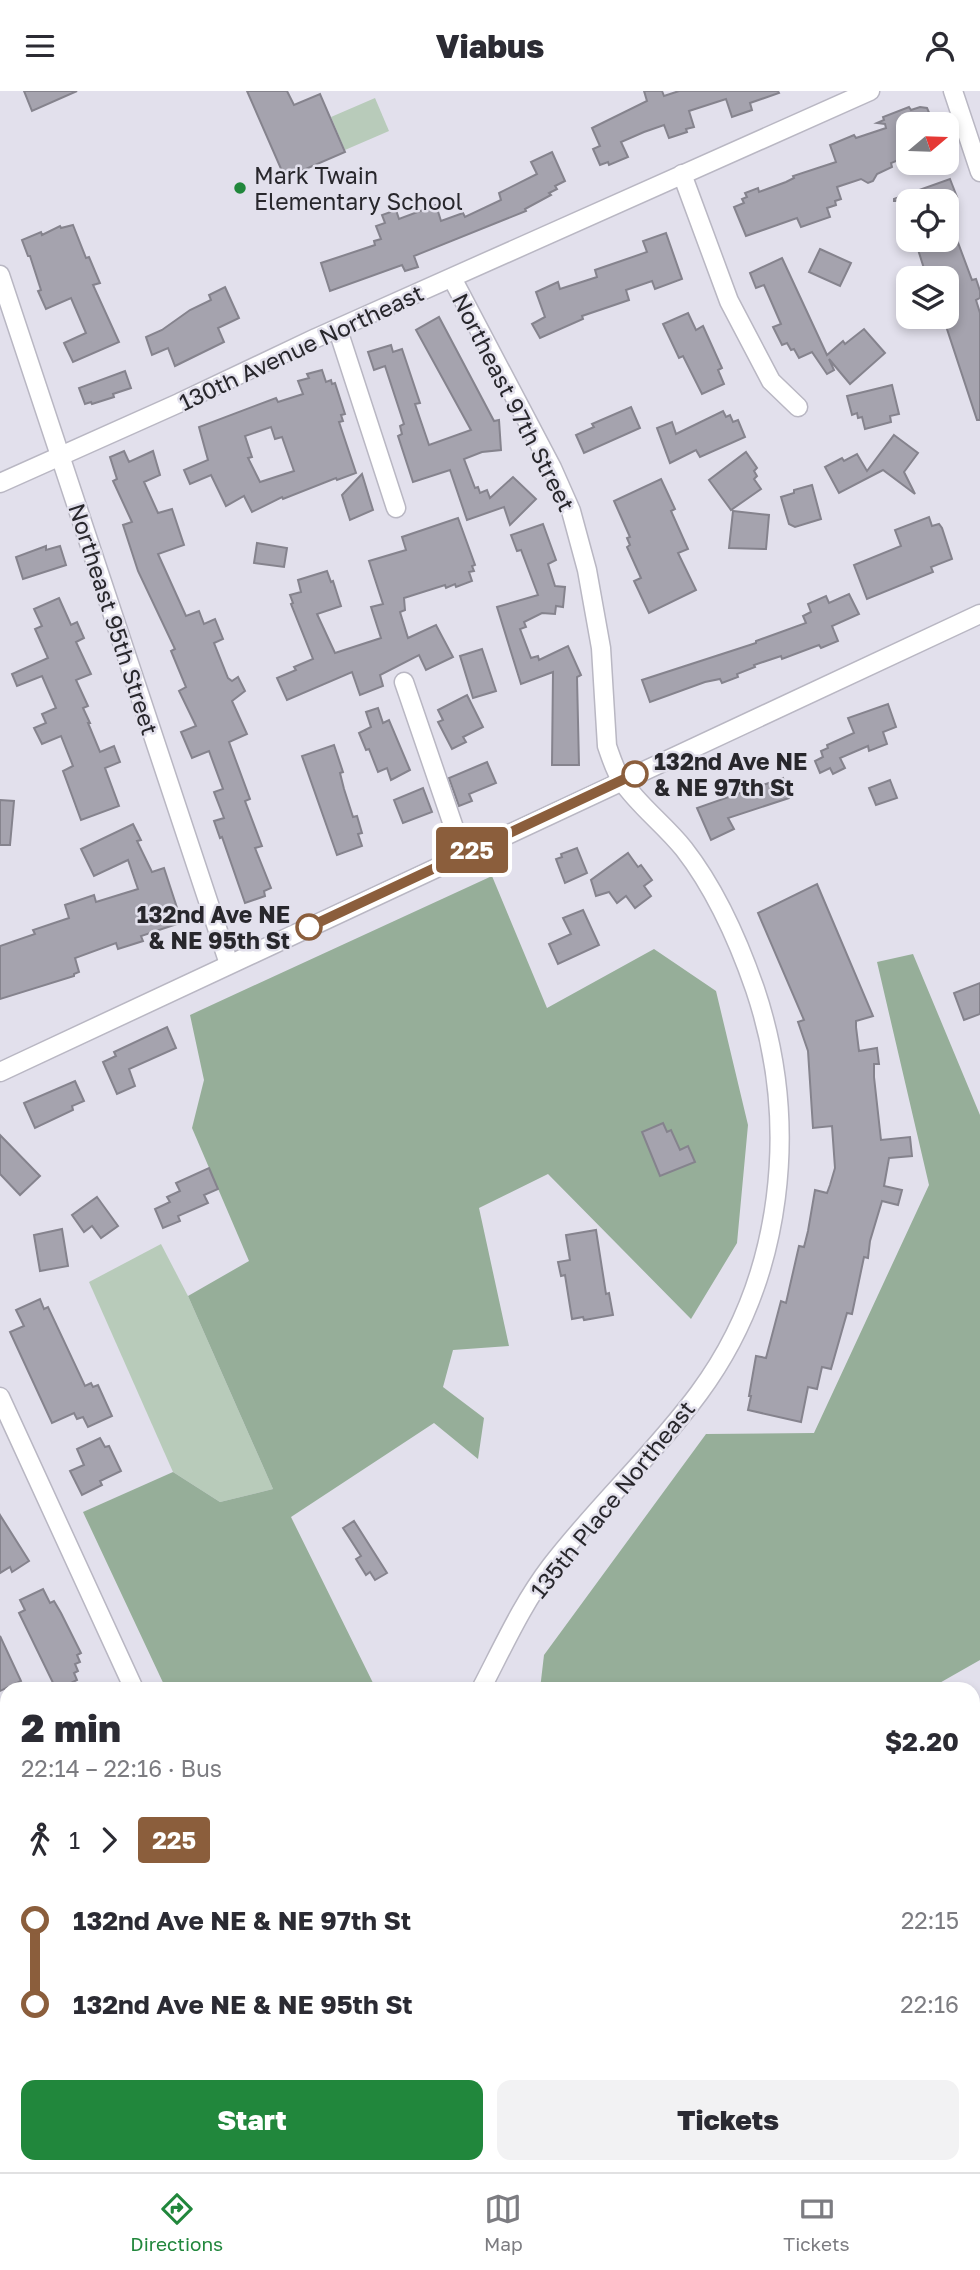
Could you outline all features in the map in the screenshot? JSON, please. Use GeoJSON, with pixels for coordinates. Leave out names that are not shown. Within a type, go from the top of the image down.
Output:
{"type":"FeatureCollection","features":[{"type":"Feature","properties":{"kind":"street","name":"130th Avenue Northeast"},"geometry":{"type":"LineString","coordinates":[[0,483],[179,403],[306,342],[870,91]]}},
{"type":"Feature","properties":{"kind":"street"},"geometry":{"type":"LineString","coordinates":[[953,91],[980,172]]}},
{"type":"Feature","properties":{"kind":"street"},"geometry":{"type":"LineString","coordinates":[[682,174],[729,301],[771,381],[798,407]]}},
{"type":"Feature","properties":{"kind":"street","name":"Northeast 95th Street"},"geometry":{"type":"LineString","coordinates":[[0,275],[229,964]]}},
{"type":"Feature","properties":{"kind":"street","name":"Northeast 97th Street"},"geometry":{"type":"LineString","coordinates":[[452,278],[552,468],[571,511],[587,570],[601,648],[607,746],[621,780],[684,849],[708,884],[735,937],[755,989],[771,1043],[779,1093],[780,1143],[775,1202],[765,1258],[746,1312]]}},
{"type":"Feature","properties":{"kind":"street"},"geometry":{"type":"LineString","coordinates":[[338,330],[396,508]]}},
{"type":"Feature","properties":{"kind":"street"},"geometry":{"type":"LineString","coordinates":[[0,1072],[980,614]]}},
{"type":"Feature","properties":{"kind":"street"},"geometry":{"type":"LineString","coordinates":[[404,682],[463,854]]}},
{"type":"Feature","properties":{"kind":"street","name":"135th Place Northeast"},"geometry":{"type":"LineString","coordinates":[[485,1682],[537,1586],[699,1393],[746,1312]]}},
{"type":"Feature","properties":{"kind":"street"},"geometry":{"type":"LineString","coordinates":[[0,1397],[131,1682]]}},
{"type":"Feature","properties":{"kind":"green space"},"geometry":{"type":"Polygon","coordinates":[[[375,98],[389,131],[345,150],[331,117],[375,98]]]}},
{"type":"Feature","properties":{"kind":"green space"},"geometry":{"type":"Polygon","coordinates":[[[492,876],[547,1008],[654,949],[716,991],[748,1125],[737,1243],[691,1319],[548,1174],[479,1208],[509,1346],[453,1350],[443,1387],[484,1418],[478,1459],[434,1423],[291,1517],[373,1682],[163,1682],[83,1512],[173,1472],[220,1502],[273,1489],[188,1296],[249,1261],[192,1128],[204,1080],[190,1015],[492,876]]]}},
{"type":"Feature","properties":{"kind":"green space"},"geometry":{"type":"Polygon","coordinates":[[[913,954],[980,1115],[980,1660],[941,1682],[541,1682],[544,1655],[706,1434],[814,1433],[929,1185],[877,962],[913,954]]]}},
{"type":"Feature","properties":{"kind":"green space"},"geometry":{"type":"Polygon","coordinates":[[[161,1244],[188,1296],[273,1489],[220,1502],[173,1472],[89,1282],[161,1244]]]}},
{"type":"Feature","properties":{"kind":"building"},"geometry":{"type":"Polygon","coordinates":[[[24,91],[77,91],[32,111],[24,91]]]}},
{"type":"Feature","properties":{"kind":"building"},"geometry":{"type":"Polygon","coordinates":[[[247,91],[287,91],[294,105],[320,94],[345,152],[285,178],[247,91]]]}},
{"type":"Feature","properties":{"kind":"building"},"geometry":{"type":"Polygon","coordinates":[[[644,91],[662,91],[664,96],[679,91],[779,93],[750,103],[752,110],[732,117],[726,99],[689,111],[694,127],[686,129],[687,132],[669,138],[664,125],[644,132],[621,142],[628,157],[609,165],[608,162],[600,165],[593,149],[600,146],[592,128],[647,101],[644,91]]]}},
{"type":"Feature","properties":{"kind":"building"},"geometry":{"type":"Polygon","coordinates":[[[909,107],[911,110],[920,107],[927,108],[929,112],[896,112],[909,107]]]}},
{"type":"Feature","properties":{"kind":"building"},"geometry":{"type":"Polygon","coordinates":[[[896,112],[896,161],[891,163],[892,167],[877,174],[873,181],[868,183],[861,179],[837,187],[841,199],[835,201],[836,205],[827,208],[830,217],[801,227],[797,218],[746,236],[734,207],[744,203],[742,199],[747,197],[745,193],[758,188],[759,192],[786,182],[794,178],[793,176],[836,162],[830,145],[854,135],[856,138],[886,128],[885,124],[877,123],[884,120],[883,117],[896,112]]]}},
{"type":"Feature","properties":{"kind":"building"},"geometry":{"type":"Polygon","coordinates":[[[552,152],[565,181],[555,186],[557,189],[549,193],[551,195],[525,209],[526,211],[414,256],[418,267],[405,271],[402,265],[330,291],[321,263],[375,245],[374,241],[381,239],[376,226],[385,223],[382,215],[396,210],[399,219],[436,205],[441,221],[463,213],[465,217],[501,200],[499,193],[537,174],[531,162],[552,152]]]}},
{"type":"Feature","properties":{"kind":"building"},"geometry":{"type":"Polygon","coordinates":[[[950,179],[954,189],[922,189],[950,179]]]}},
{"type":"Feature","properties":{"kind":"building"},"geometry":{"type":"Polygon","coordinates":[[[73,225],[86,258],[89,257],[100,283],[93,285],[119,342],[73,362],[64,343],[86,333],[71,298],[46,309],[38,291],[41,290],[30,256],[22,240],[41,232],[42,235],[60,226],[73,225]]]}},
{"type":"Feature","properties":{"kind":"building"},"geometry":{"type":"Polygon","coordinates":[[[666,233],[682,279],[655,289],[652,281],[626,290],[629,300],[582,316],[583,319],[540,338],[532,324],[545,317],[536,292],[558,282],[560,289],[597,277],[595,270],[647,252],[643,241],[666,233]]]}},
{"type":"Feature","properties":{"kind":"building"},"geometry":{"type":"Polygon","coordinates":[[[959,245],[972,280],[976,279],[980,291],[980,298],[976,300],[980,313],[980,420],[977,420],[947,329],[959,329],[959,266],[923,266],[919,252],[959,252],[959,245]]]}},
{"type":"Feature","properties":{"kind":"building"},"geometry":{"type":"Polygon","coordinates":[[[820,249],[851,263],[840,286],[809,272],[820,249]]]}},
{"type":"Feature","properties":{"kind":"building"},"geometry":{"type":"Polygon","coordinates":[[[782,258],[827,355],[843,341],[845,344],[864,329],[885,353],[850,384],[829,359],[834,370],[827,374],[812,352],[799,358],[787,343],[782,345],[773,327],[781,324],[764,285],[756,288],[750,273],[782,258]]]}},
{"type":"Feature","properties":{"kind":"building"},"geometry":{"type":"Polygon","coordinates":[[[225,287],[239,318],[218,328],[224,342],[175,366],[168,348],[152,355],[146,337],[211,300],[209,295],[225,287]]]}},
{"type":"Feature","properties":{"kind":"building"},"geometry":{"type":"Polygon","coordinates":[[[688,313],[696,330],[703,326],[722,368],[718,370],[724,384],[702,394],[683,356],[679,358],[663,324],[688,313]]]}},
{"type":"Feature","properties":{"kind":"building"},"geometry":{"type":"Polygon","coordinates":[[[439,317],[494,421],[499,420],[501,450],[482,452],[464,459],[475,488],[478,487],[480,493],[487,490],[490,498],[513,477],[536,499],[510,525],[504,507],[467,520],[450,470],[413,482],[398,436],[402,434],[400,426],[404,424],[385,366],[374,370],[368,352],[391,345],[393,352],[402,349],[420,403],[415,404],[429,445],[471,430],[416,330],[439,317]]]}},
{"type":"Feature","properties":{"kind":"building"},"geometry":{"type":"Polygon","coordinates":[[[322,370],[326,382],[331,380],[332,384],[335,383],[345,414],[341,415],[343,421],[339,422],[356,473],[283,499],[282,497],[252,512],[244,496],[226,506],[211,475],[190,484],[184,470],[208,460],[199,427],[276,398],[278,402],[303,394],[298,381],[309,378],[307,374],[322,370]],[[271,427],[245,436],[252,457],[248,458],[260,482],[294,471],[282,437],[275,439],[271,427]]]}},
{"type":"Feature","properties":{"kind":"building"},"geometry":{"type":"Polygon","coordinates":[[[125,371],[131,388],[113,394],[114,397],[85,404],[79,388],[125,371]]]}},
{"type":"Feature","properties":{"kind":"building"},"geometry":{"type":"Polygon","coordinates":[[[892,385],[899,414],[890,416],[891,422],[865,429],[862,417],[858,418],[857,413],[852,415],[847,396],[892,385]]]}},
{"type":"Feature","properties":{"kind":"building"},"geometry":{"type":"Polygon","coordinates":[[[631,407],[640,428],[584,453],[576,435],[594,427],[592,424],[631,407]]]}},
{"type":"Feature","properties":{"kind":"building"},"geometry":{"type":"Polygon","coordinates":[[[723,411],[726,417],[730,415],[733,422],[738,420],[745,437],[700,457],[696,450],[670,463],[657,428],[672,422],[676,434],[723,411]]]}},
{"type":"Feature","properties":{"kind":"building"},"geometry":{"type":"Polygon","coordinates":[[[894,435],[918,453],[904,472],[915,494],[883,470],[839,493],[825,467],[857,454],[867,471],[894,435]]]}},
{"type":"Feature","properties":{"kind":"building"},"geometry":{"type":"Polygon","coordinates":[[[124,451],[129,462],[153,451],[160,475],[144,482],[158,513],[172,509],[184,545],[158,554],[186,616],[199,611],[204,624],[215,619],[223,639],[214,643],[228,678],[232,681],[238,677],[245,691],[232,701],[247,734],[229,742],[250,799],[245,801],[262,846],[255,848],[271,888],[264,891],[265,896],[245,903],[214,821],[224,818],[214,792],[223,789],[209,751],[192,758],[181,732],[196,726],[179,691],[186,687],[171,651],[175,649],[138,571],[123,525],[132,522],[113,481],[117,479],[110,457],[124,451]]]}},
{"type":"Feature","properties":{"kind":"building"},"geometry":{"type":"Polygon","coordinates":[[[746,452],[757,468],[754,471],[757,476],[754,479],[761,489],[731,510],[709,480],[746,452]]]}},
{"type":"Feature","properties":{"kind":"building"},"geometry":{"type":"Polygon","coordinates":[[[362,474],[373,510],[350,520],[342,495],[362,474]]]}},
{"type":"Feature","properties":{"kind":"building"},"geometry":{"type":"Polygon","coordinates":[[[661,479],[675,509],[671,511],[688,549],[678,553],[696,590],[649,613],[634,581],[641,578],[627,547],[630,545],[627,538],[630,537],[614,501],[661,479]]]}},
{"type":"Feature","properties":{"kind":"building"},"geometry":{"type":"Polygon","coordinates":[[[812,485],[821,519],[795,527],[789,524],[781,497],[812,485]]]}},
{"type":"Feature","properties":{"kind":"building"},"geometry":{"type":"Polygon","coordinates":[[[733,511],[769,515],[766,549],[729,548],[733,511]]]}},
{"type":"Feature","properties":{"kind":"building"},"geometry":{"type":"Polygon","coordinates":[[[929,517],[932,526],[939,524],[942,528],[952,559],[931,567],[933,572],[867,599],[854,565],[901,546],[895,530],[929,517]]]}},
{"type":"Feature","properties":{"kind":"building"},"geometry":{"type":"Polygon","coordinates":[[[458,518],[475,565],[472,566],[474,571],[469,572],[472,581],[456,587],[455,584],[446,588],[445,585],[404,598],[405,610],[400,612],[408,638],[436,625],[453,657],[426,670],[419,655],[380,675],[383,686],[360,695],[352,672],[287,700],[277,678],[313,659],[291,604],[290,595],[301,592],[298,580],[327,571],[331,582],[333,581],[341,606],[317,614],[335,653],[381,638],[371,607],[383,604],[369,561],[406,550],[402,537],[458,518]]]}},
{"type":"Feature","properties":{"kind":"building"},"geometry":{"type":"Polygon","coordinates":[[[543,524],[556,560],[548,564],[555,586],[565,587],[563,607],[556,606],[555,614],[542,613],[524,622],[526,627],[520,629],[531,658],[538,656],[539,660],[568,646],[581,675],[577,677],[579,765],[552,765],[553,672],[521,684],[497,607],[538,595],[521,550],[517,551],[511,535],[543,524]]]}},
{"type":"Feature","properties":{"kind":"building"},"geometry":{"type":"Polygon","coordinates":[[[257,543],[287,548],[284,567],[254,563],[257,543]]]}},
{"type":"Feature","properties":{"kind":"building"},"geometry":{"type":"Polygon","coordinates":[[[46,546],[46,550],[60,546],[66,565],[23,579],[16,557],[46,546]]]}},
{"type":"Feature","properties":{"kind":"building"},"geometry":{"type":"Polygon","coordinates":[[[849,594],[859,614],[832,626],[838,641],[754,665],[755,667],[737,674],[738,677],[722,683],[720,679],[705,682],[650,702],[642,680],[756,643],[806,623],[803,616],[811,612],[808,604],[826,596],[829,603],[849,594]]]}},
{"type":"Feature","properties":{"kind":"building"},"geometry":{"type":"Polygon","coordinates":[[[59,598],[71,625],[77,622],[84,638],[76,642],[91,674],[76,680],[88,706],[83,708],[88,723],[100,752],[114,746],[120,762],[105,768],[119,806],[81,820],[63,771],[73,766],[61,736],[42,744],[34,728],[46,723],[42,714],[56,708],[42,676],[17,686],[12,674],[48,658],[35,629],[42,626],[34,609],[59,598]]]}},
{"type":"Feature","properties":{"kind":"building"},"geometry":{"type":"Polygon","coordinates":[[[482,649],[496,691],[473,698],[460,656],[482,649]]]}},
{"type":"Feature","properties":{"kind":"building"},"geometry":{"type":"Polygon","coordinates":[[[467,695],[483,727],[463,737],[466,742],[452,749],[438,722],[443,720],[438,710],[467,695]]]}},
{"type":"Feature","properties":{"kind":"building"},"geometry":{"type":"Polygon","coordinates":[[[888,704],[896,727],[883,732],[887,744],[869,751],[868,746],[840,758],[845,768],[833,774],[830,768],[820,773],[815,761],[823,757],[821,751],[828,748],[827,745],[854,733],[848,718],[888,704]]]}},
{"type":"Feature","properties":{"kind":"building"},"geometry":{"type":"Polygon","coordinates":[[[378,708],[383,723],[389,720],[410,770],[391,780],[387,768],[378,772],[359,733],[371,727],[366,712],[378,708]]]}},
{"type":"Feature","properties":{"kind":"building"},"geometry":{"type":"Polygon","coordinates":[[[334,745],[343,772],[340,773],[344,789],[353,817],[357,816],[362,833],[358,834],[362,846],[337,855],[302,756],[334,745]]]}},
{"type":"Feature","properties":{"kind":"building"},"geometry":{"type":"Polygon","coordinates":[[[487,762],[496,783],[469,794],[472,801],[459,806],[449,778],[487,762]]]}},
{"type":"Feature","properties":{"kind":"building"},"geometry":{"type":"Polygon","coordinates":[[[783,778],[789,798],[728,818],[734,829],[711,840],[697,808],[783,778]]]}},
{"type":"Feature","properties":{"kind":"building"},"geometry":{"type":"Polygon","coordinates":[[[890,780],[897,798],[876,805],[869,788],[890,780]]]}},
{"type":"Feature","properties":{"kind":"building"},"geometry":{"type":"Polygon","coordinates":[[[423,788],[432,812],[403,823],[394,800],[423,788]]]}},
{"type":"Feature","properties":{"kind":"building"},"geometry":{"type":"Polygon","coordinates":[[[0,800],[14,801],[10,845],[0,845],[0,800]]]}},
{"type":"Feature","properties":{"kind":"building"},"geometry":{"type":"Polygon","coordinates":[[[133,824],[141,840],[137,841],[152,872],[164,868],[181,920],[177,924],[141,936],[143,941],[118,949],[116,943],[75,958],[79,972],[74,976],[0,999],[0,946],[35,934],[33,930],[69,918],[65,905],[94,895],[96,902],[138,889],[128,860],[94,876],[81,849],[133,824]]]}},
{"type":"Feature","properties":{"kind":"building"},"geometry":{"type":"Polygon","coordinates":[[[577,848],[587,873],[565,883],[556,859],[562,857],[561,854],[577,848]]]}},
{"type":"Feature","properties":{"kind":"building"},"geometry":{"type":"Polygon","coordinates":[[[628,853],[652,880],[644,886],[651,896],[635,908],[626,896],[617,903],[609,892],[596,896],[591,880],[628,853]]]}},
{"type":"Feature","properties":{"kind":"building"},"geometry":{"type":"Polygon","coordinates":[[[817,884],[873,1016],[856,1021],[856,1027],[859,1051],[877,1048],[879,1064],[874,1064],[874,1077],[881,1140],[910,1137],[912,1156],[889,1158],[884,1186],[902,1190],[898,1205],[882,1201],[870,1241],[868,1258],[864,1257],[852,1314],[847,1313],[831,1369],[822,1367],[817,1389],[808,1387],[801,1422],[748,1410],[749,1396],[756,1356],[766,1358],[781,1301],[786,1303],[799,1246],[804,1247],[815,1190],[827,1193],[830,1185],[835,1168],[832,1126],[813,1128],[808,1051],[798,1022],[804,1020],[758,913],[817,884]]]}},
{"type":"Feature","properties":{"kind":"building"},"geometry":{"type":"Polygon","coordinates":[[[583,910],[599,945],[558,964],[549,944],[571,934],[563,918],[583,910]]]}},
{"type":"Feature","properties":{"kind":"building"},"geometry":{"type":"Polygon","coordinates":[[[980,983],[980,1014],[964,1020],[954,993],[980,983]]]}},
{"type":"Feature","properties":{"kind":"building"},"geometry":{"type":"Polygon","coordinates":[[[167,1027],[176,1048],[129,1069],[135,1086],[117,1094],[103,1062],[116,1056],[114,1052],[167,1027]]]}},
{"type":"Feature","properties":{"kind":"building"},"geometry":{"type":"Polygon","coordinates":[[[75,1081],[84,1101],[72,1106],[73,1110],[35,1128],[24,1103],[75,1081]]]}},
{"type":"Feature","properties":{"kind":"building"},"geometry":{"type":"Polygon","coordinates":[[[663,1123],[667,1132],[671,1130],[680,1150],[688,1146],[695,1162],[660,1176],[642,1132],[663,1123]]]}},
{"type":"Feature","properties":{"kind":"building"},"geometry":{"type":"Polygon","coordinates":[[[0,1135],[40,1176],[20,1195],[0,1174],[0,1135]]]}},
{"type":"Feature","properties":{"kind":"building"},"geometry":{"type":"Polygon","coordinates":[[[209,1168],[218,1189],[204,1195],[208,1203],[178,1216],[180,1221],[163,1228],[155,1209],[170,1202],[167,1197],[180,1191],[176,1183],[209,1168]]]}},
{"type":"Feature","properties":{"kind":"building"},"geometry":{"type":"Polygon","coordinates":[[[97,1197],[118,1226],[101,1238],[92,1226],[84,1232],[72,1215],[97,1197]]]}},
{"type":"Feature","properties":{"kind":"building"},"geometry":{"type":"Polygon","coordinates":[[[62,1229],[68,1266],[40,1271],[34,1235],[62,1229]]]}},
{"type":"Feature","properties":{"kind":"building"},"geometry":{"type":"Polygon","coordinates":[[[596,1230],[606,1294],[609,1293],[613,1315],[584,1320],[583,1317],[572,1319],[565,1275],[561,1276],[558,1262],[570,1260],[566,1235],[596,1230]]]}},
{"type":"Feature","properties":{"kind":"building"},"geometry":{"type":"Polygon","coordinates":[[[40,1299],[44,1309],[48,1307],[85,1386],[91,1383],[93,1387],[98,1385],[112,1416],[88,1427],[83,1417],[77,1419],[74,1413],[52,1423],[10,1332],[24,1326],[16,1310],[40,1299]]]}},
{"type":"Feature","properties":{"kind":"building"},"geometry":{"type":"Polygon","coordinates":[[[100,1438],[105,1447],[109,1446],[121,1471],[100,1481],[102,1485],[82,1495],[70,1471],[84,1465],[77,1449],[100,1438]]]}},
{"type":"Feature","properties":{"kind":"building"},"geometry":{"type":"Polygon","coordinates":[[[0,1515],[29,1561],[12,1572],[10,1567],[0,1573],[0,1515]]]}},
{"type":"Feature","properties":{"kind":"building"},"geometry":{"type":"Polygon","coordinates":[[[354,1521],[387,1573],[375,1580],[370,1572],[366,1575],[356,1559],[361,1556],[343,1528],[354,1521]]]}},
{"type":"Feature","properties":{"kind":"building"},"geometry":{"type":"Polygon","coordinates":[[[43,1589],[50,1603],[54,1601],[81,1653],[77,1655],[80,1662],[75,1664],[78,1671],[74,1673],[77,1680],[53,1682],[19,1613],[25,1610],[20,1600],[43,1589]]]}},
{"type":"Feature","properties":{"kind":"building"},"geometry":{"type":"Polygon","coordinates":[[[0,1636],[21,1681],[0,1682],[0,1636]]]}},
{"type":"Feature","properties":{"kind":"bus line","name":"225"},"geometry":{"type":"LineString","coordinates":[[309,927],[635,774]]}},
{"type":"Feature","properties":{"kind":"place","name":"Mark Twain Elementary School"},"geometry":{"type":"Point","coordinates":[240,188]}},
{"type":"Feature","properties":{"kind":"place","name":"132nd Ave NE & NE 97th St"},"geometry":{"type":"Point","coordinates":[635,774]}},
{"type":"Feature","properties":{"kind":"place","name":"132nd Ave NE & NE 95th St"},"geometry":{"type":"Point","coordinates":[309,927]}}]}
